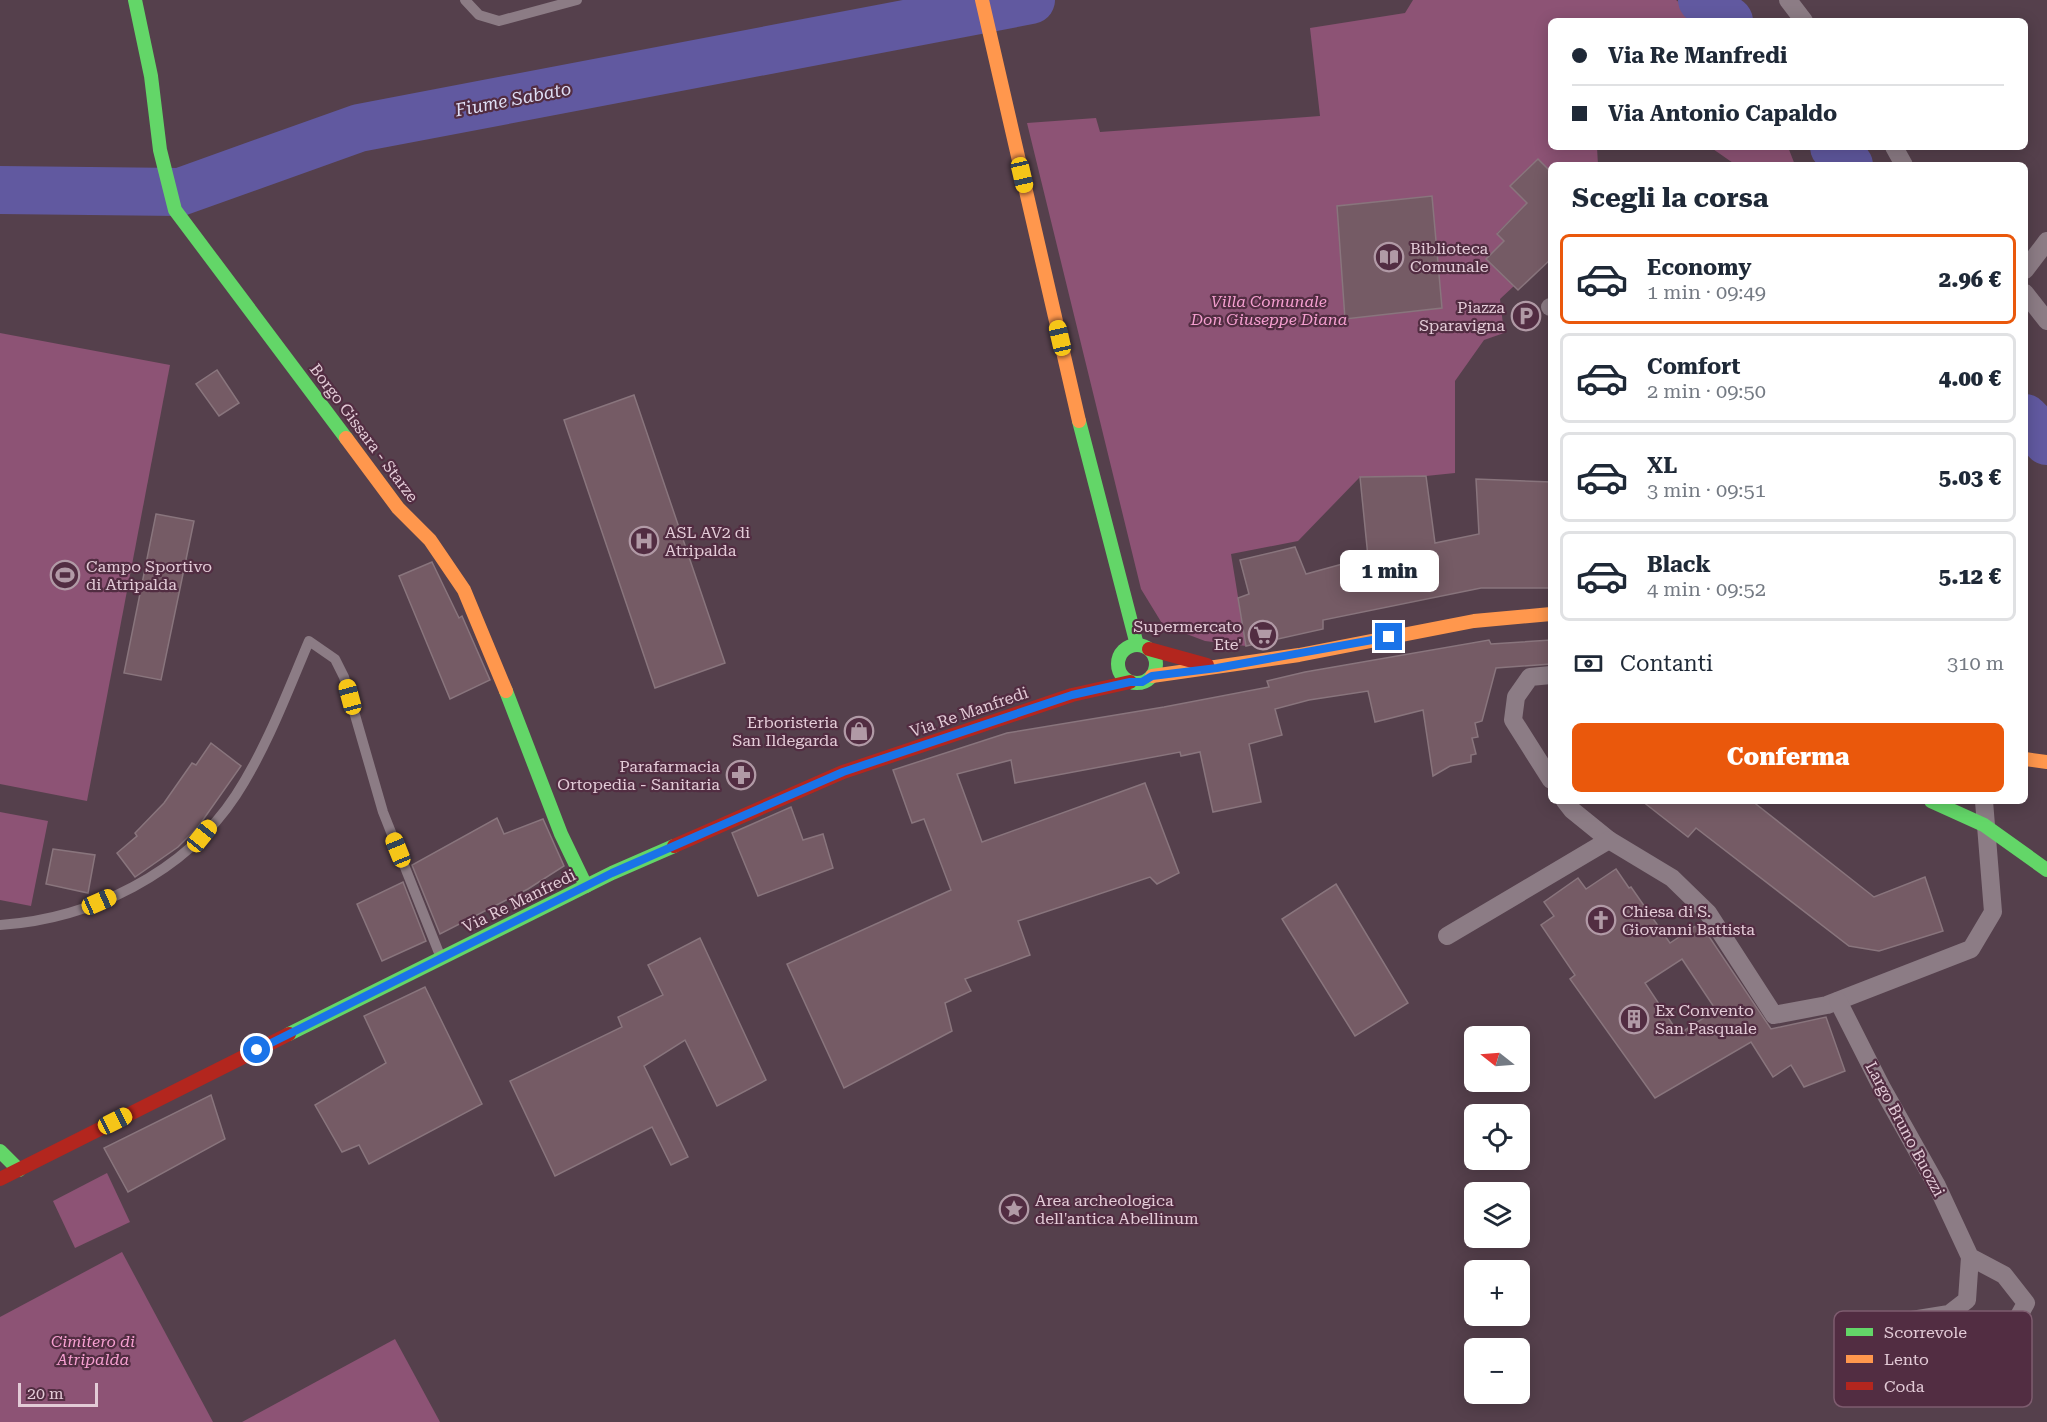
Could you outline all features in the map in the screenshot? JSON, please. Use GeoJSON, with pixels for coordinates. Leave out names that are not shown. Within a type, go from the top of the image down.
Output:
{"type":"FeatureCollection","features":[{"type":"Feature","properties":{"kind":"main road","name":"Borgo Gissara - Starze"},"geometry":{"type":"LineString","coordinates":[[135,0],[151,76],[160,150],[175,210],[399,508],[430,540],[464,590],[484,633],[561,834],[586,886]]}},
{"type":"Feature","properties":{"kind":"main road"},"geometry":{"type":"LineString","coordinates":[[982,0],[1098,501],[1138,647],[1155,659],[1152,676]]}},
{"type":"Feature","properties":{"kind":"main road"},"geometry":{"type":"LineString","coordinates":[[1217,668],[1138,647],[1120,655],[1118,667],[1130,682],[1142,682],[1152,676],[1217,668],[1349,646],[1469,620],[1548,614]]}},
{"type":"Feature","properties":{"kind":"main road","name":"Via Re Manfredi"},"geometry":{"type":"LineString","coordinates":[[1072,695],[1118,667]]}},
{"type":"Feature","properties":{"kind":"main road","name":"Via Re Manfredi"},"geometry":{"type":"LineString","coordinates":[[0,1179],[586,886],[843,772],[1072,695],[1130,682]]}},
{"type":"Feature","properties":{"kind":"main road"},"geometry":{"type":"LineString","coordinates":[[2028,759],[2047,762]]}},
{"type":"Feature","properties":{"kind":"main road"},"geometry":{"type":"LineString","coordinates":[[1938,804],[1984,825],[2047,870]]}},
{"type":"Feature","properties":{"kind":"main road"},"geometry":{"type":"LineString","coordinates":[[0,1151],[19,1170]]}},
{"type":"Feature","properties":{"kind":"street"},"geometry":{"type":"LineString","coordinates":[[1788,0],[1802,18]]}},
{"type":"Feature","properties":{"kind":"street"},"geometry":{"type":"LineString","coordinates":[[2028,266],[2047,241]]}},
{"type":"Feature","properties":{"kind":"street"},"geometry":{"type":"LineString","coordinates":[[2028,297],[2047,321]]}},
{"type":"Feature","properties":{"kind":"street"},"geometry":{"type":"LineString","coordinates":[[1548,675],[1530,678],[1516,697],[1513,720],[1548,775]]}},
{"type":"Feature","properties":{"kind":"street"},"geometry":{"type":"LineString","coordinates":[[1567,804],[1609,840],[1672,878],[1708,913],[1774,1015],[1838,1001],[1971,949],[1994,912],[1983,804]]}},
{"type":"Feature","properties":{"kind":"street"},"geometry":{"type":"LineString","coordinates":[[1447,936],[1609,840]]}},
{"type":"Feature","properties":{"kind":"street","name":"Largo Bruno Buozzi"},"geometry":{"type":"LineString","coordinates":[[1838,1001],[1882,1088],[1937,1186],[1970,1257],[1967,1300],[1953,1311]]}},
{"type":"Feature","properties":{"kind":"street","name":"Largo Bruno Buozzi"},"geometry":{"type":"LineString","coordinates":[[1970,1257],[2004,1275],[2026,1303],[2022,1311]]}},
{"type":"Feature","properties":{"kind":"lane"},"geometry":{"type":"LineString","coordinates":[[465,0],[479,15],[500,21],[577,0]]}},
{"type":"Feature","properties":{"kind":"lane"},"geometry":{"type":"LineString","coordinates":[[0,925],[37,922],[102,901],[164,870],[202,836],[236,795],[272,727],[309,641],[335,659],[345,677],[383,812],[441,958]]}},
{"type":"Feature","properties":{"kind":"green space","name":"Villa Comunale Don Giuseppe Diana"},"geometry":{"type":"Polygon","coordinates":[[[1413,0],[1676,0],[1699,18],[1548,18],[1548,150],[1597,150],[1598,162],[1548,162],[1548,173],[1510,186],[1527,203],[1497,233],[1504,241],[1486,259],[1514,286],[1500,299],[1504,333],[1484,340],[1455,381],[1455,473],[1360,477],[1298,541],[1231,554],[1246,646],[1205,641],[1163,625],[1141,589],[1027,123],[1096,118],[1100,132],[1320,116],[1310,28],[1405,13],[1413,0]]]}},
{"type":"Feature","properties":{"kind":"green space"},"geometry":{"type":"Polygon","coordinates":[[[1714,150],[1789,150],[1794,162],[1732,162],[1714,150]]]}},
{"type":"Feature","properties":{"kind":"green space","name":"Campo Sportivo di Atripalda"},"geometry":{"type":"Polygon","coordinates":[[[0,333],[170,365],[87,801],[0,784],[0,333]]]}},
{"type":"Feature","properties":{"kind":"green space"},"geometry":{"type":"Polygon","coordinates":[[[0,812],[48,821],[31,906],[0,900],[0,812]]]}},
{"type":"Feature","properties":{"kind":"green space"},"geometry":{"type":"Polygon","coordinates":[[[107,1173],[130,1222],[75,1248],[53,1201],[107,1173]]]}},
{"type":"Feature","properties":{"kind":"green space","name":"Cimitero di Atripalda"},"geometry":{"type":"Polygon","coordinates":[[[122,1252],[213,1422],[0,1422],[0,1317],[122,1252]]]}},
{"type":"Feature","properties":{"kind":"green space"},"geometry":{"type":"Polygon","coordinates":[[[395,1339],[440,1422],[242,1422],[395,1339]]]}},
{"type":"Feature","properties":{"kind":"building"},"geometry":{"type":"Polygon","coordinates":[[[1538,159],[1548,169],[1548,262],[1518,290],[1486,259],[1504,241],[1497,234],[1527,203],[1510,186],[1538,159]]]}},
{"type":"Feature","properties":{"kind":"building","name":"Biblioteca Comunale"},"geometry":{"type":"Polygon","coordinates":[[[1432,196],[1442,308],[1345,319],[1337,206],[1432,196]]]}},
{"type":"Feature","properties":{"kind":"building"},"geometry":{"type":"Polygon","coordinates":[[[217,370],[239,403],[219,416],[196,384],[217,370]]]}},
{"type":"Feature","properties":{"kind":"building","name":"ASL AV2 di Atripalda"},"geometry":{"type":"Polygon","coordinates":[[[634,395],[725,663],[655,688],[564,420],[634,395]]]}},
{"type":"Feature","properties":{"kind":"building"},"geometry":{"type":"Polygon","coordinates":[[[1426,476],[1435,543],[1479,534],[1476,479],[1548,482],[1548,588],[1481,588],[1323,620],[1323,629],[1246,646],[1238,598],[1249,594],[1240,560],[1295,547],[1306,574],[1368,557],[1360,477],[1426,476]]]}},
{"type":"Feature","properties":{"kind":"building"},"geometry":{"type":"Polygon","coordinates":[[[156,514],[194,521],[161,680],[124,673],[156,514]]]}},
{"type":"Feature","properties":{"kind":"building"},"geometry":{"type":"Polygon","coordinates":[[[432,562],[459,618],[462,616],[490,680],[450,699],[399,576],[432,562]]]}},
{"type":"Feature","properties":{"kind":"building"},"geometry":{"type":"Polygon","coordinates":[[[1489,640],[1491,644],[1548,640],[1548,664],[1496,668],[1482,721],[1475,723],[1478,737],[1472,738],[1476,754],[1471,755],[1471,762],[1450,766],[1433,776],[1423,710],[1375,722],[1368,691],[1309,700],[1275,709],[1282,735],[1249,744],[1261,802],[1213,812],[1200,752],[1181,756],[1180,752],[1015,783],[1011,760],[957,774],[982,842],[1145,783],[1179,873],[1157,884],[1150,877],[1018,921],[1030,955],[965,979],[971,991],[945,1003],[952,1031],[844,1088],[787,964],[951,890],[924,819],[912,823],[893,770],[1007,733],[1269,687],[1267,681],[1305,672],[1489,640]]]}},
{"type":"Feature","properties":{"kind":"building"},"geometry":{"type":"Polygon","coordinates":[[[211,743],[241,766],[198,827],[178,847],[135,877],[117,853],[137,836],[135,833],[164,803],[192,763],[196,765],[211,743]]]}},
{"type":"Feature","properties":{"kind":"building"},"geometry":{"type":"Polygon","coordinates":[[[1646,804],[1756,804],[1874,897],[1925,877],[1943,931],[1879,951],[1849,946],[1696,828],[1688,837],[1646,804]]]}},
{"type":"Feature","properties":{"kind":"building"},"geometry":{"type":"Polygon","coordinates":[[[791,807],[803,840],[823,834],[833,868],[758,896],[732,833],[791,807]]]}},
{"type":"Feature","properties":{"kind":"building"},"geometry":{"type":"Polygon","coordinates":[[[497,818],[504,834],[543,819],[564,866],[528,889],[440,934],[412,865],[497,818]]]}},
{"type":"Feature","properties":{"kind":"building"},"geometry":{"type":"Polygon","coordinates":[[[53,849],[95,855],[88,893],[46,884],[53,849]]]}},
{"type":"Feature","properties":{"kind":"building"},"geometry":{"type":"Polygon","coordinates":[[[1616,869],[1670,943],[1700,923],[1771,1029],[1826,1017],[1845,1071],[1804,1087],[1791,1065],[1773,1077],[1751,1042],[1655,1098],[1570,979],[1575,975],[1541,925],[1554,916],[1544,902],[1578,878],[1586,889],[1616,869]],[[1682,959],[1645,983],[1679,1034],[1716,1010],[1682,959]]]}},
{"type":"Feature","properties":{"kind":"building"},"geometry":{"type":"Polygon","coordinates":[[[403,882],[426,941],[382,961],[357,904],[403,882]]]}},
{"type":"Feature","properties":{"kind":"building"},"geometry":{"type":"Polygon","coordinates":[[[1336,884],[1408,1003],[1355,1036],[1282,919],[1336,884]]]}},
{"type":"Feature","properties":{"kind":"building"},"geometry":{"type":"Polygon","coordinates":[[[700,938],[766,1080],[717,1106],[685,1040],[644,1066],[688,1157],[671,1165],[652,1127],[555,1176],[510,1081],[622,1027],[618,1017],[663,995],[648,965],[700,938]]]}},
{"type":"Feature","properties":{"kind":"building"},"geometry":{"type":"Polygon","coordinates":[[[425,987],[482,1104],[369,1164],[359,1145],[342,1152],[315,1105],[386,1063],[364,1016],[425,987]]]}},
{"type":"Feature","properties":{"kind":"building"},"geometry":{"type":"Polygon","coordinates":[[[211,1095],[225,1139],[128,1192],[104,1148],[211,1095]]]}},
{"type":"Feature","properties":{"kind":"waterway","name":"Fiume Sabato"},"geometry":{"type":"LineString","coordinates":[[0,190],[180,192],[359,128],[1031,0]]}},
{"type":"Feature","properties":{"kind":"waterway","name":"Fiume Sabato"},"geometry":{"type":"LineString","coordinates":[[1702,0],[1725,18]]}},
{"type":"Feature","properties":{"kind":"waterway","name":"Fiume Sabato"},"geometry":{"type":"LineString","coordinates":[[1836,150],[1846,162]]}},
{"type":"Feature","properties":{"kind":"waterway","name":"Fiume Sabato"},"geometry":{"type":"LineString","coordinates":[[2028,421],[2047,441]]}},
{"type":"Feature","properties":{"kind":"traffic: fast"},"geometry":{"type":"LineString","coordinates":[[135,0],[151,76],[160,150],[175,210],[346,438]]}},
{"type":"Feature","properties":{"kind":"traffic: fast"},"geometry":{"type":"LineString","coordinates":[[1079,421],[1137,645]]}},
{"type":"Feature","properties":{"kind":"traffic: fast"},"geometry":{"type":"LineString","coordinates":[[1137,645],[1151,650],[1156,664],[1151,678],[1137,683],[1123,678],[1118,664],[1123,650],[1137,645]]}},
{"type":"Feature","properties":{"kind":"traffic: fast"},"geometry":{"type":"LineString","coordinates":[[506,691],[561,834],[586,886]]}},
{"type":"Feature","properties":{"kind":"traffic: fast"},"geometry":{"type":"LineString","coordinates":[[1938,804],[1984,825],[2047,870]]}},
{"type":"Feature","properties":{"kind":"traffic: fast"},"geometry":{"type":"LineString","coordinates":[[289,1034],[612,873],[674,846]]}},
{"type":"Feature","properties":{"kind":"traffic: fast"},"geometry":{"type":"LineString","coordinates":[[0,1151],[19,1170]]}},
{"type":"Feature","properties":{"kind":"traffic: slow"},"geometry":{"type":"LineString","coordinates":[[982,0],[1079,421]]}},
{"type":"Feature","properties":{"kind":"traffic: slow"},"geometry":{"type":"LineString","coordinates":[[346,438],[398,508],[430,540],[464,590],[506,691]]}},
{"type":"Feature","properties":{"kind":"traffic: slow"},"geometry":{"type":"LineString","coordinates":[[1152,676],[1299,655],[1474,621],[1548,614]]}},
{"type":"Feature","properties":{"kind":"traffic: slow"},"geometry":{"type":"LineString","coordinates":[[2028,759],[2047,762]]}},
{"type":"Feature","properties":{"kind":"traffic: jam"},"geometry":{"type":"LineString","coordinates":[[1149,649],[1207,665]]}},
{"type":"Feature","properties":{"kind":"traffic: jam"},"geometry":{"type":"LineString","coordinates":[[674,846],[843,772],[1072,695],[1130,682]]}},
{"type":"Feature","properties":{"kind":"traffic: jam"},"geometry":{"type":"LineString","coordinates":[[0,1179],[289,1034]]}},
{"type":"Feature","properties":{"kind":"place","name":"Biblioteca Comunale"},"geometry":{"type":"Point","coordinates":[1389,257]}},
{"type":"Feature","properties":{"kind":"place","name":"Piazza Sparavigna"},"geometry":{"type":"Point","coordinates":[1526,316]}},
{"type":"Feature","properties":{"kind":"place","name":"ASL AV2 di Atripalda"},"geometry":{"type":"Point","coordinates":[644,541]}},
{"type":"Feature","properties":{"kind":"place","name":"Campo Sportivo di Atripalda"},"geometry":{"type":"Point","coordinates":[65,575]}},
{"type":"Feature","properties":{"kind":"place","name":"Supermercato Ete'"},"geometry":{"type":"Point","coordinates":[1263,635]}},
{"type":"Feature","properties":{"kind":"place","name":"Erboristeria San Ildegarda"},"geometry":{"type":"Point","coordinates":[859,731]}},
{"type":"Feature","properties":{"kind":"place","name":"Parafarmacia Ortopedia - Sanitaria"},"geometry":{"type":"Point","coordinates":[741,775]}},
{"type":"Feature","properties":{"kind":"place","name":"Chiesa di S. Giovanni Battista"},"geometry":{"type":"Point","coordinates":[1601,920]}},
{"type":"Feature","properties":{"kind":"place","name":"Ex Convento San Pasquale"},"geometry":{"type":"Point","coordinates":[1634,1019]}},
{"type":"Feature","properties":{"kind":"place","name":"Area archeologica dell'antica Abellinum"},"geometry":{"type":"Point","coordinates":[1014,1209]}},
{"type":"Feature","properties":{"kind":"route"},"geometry":{"type":"LineString","coordinates":[[257,1050],[612,873],[843,772],[1072,695],[1130,682],[1142,682],[1152,676],[1217,668],[1389,637]]}}]}
